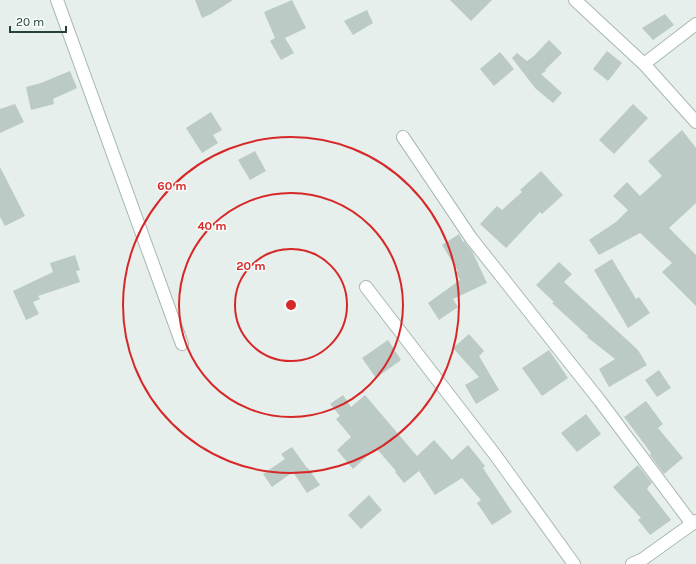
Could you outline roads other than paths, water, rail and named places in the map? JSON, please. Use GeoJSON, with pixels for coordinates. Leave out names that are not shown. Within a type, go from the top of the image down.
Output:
{"type":"FeatureCollection","features":[{"type":"Feature","properties":{"kind":"street"},"geometry":{"type":"LineString","coordinates":[[57,0],[182,344]]}},
{"type":"Feature","properties":{"kind":"street"},"geometry":{"type":"LineString","coordinates":[[575,0],[644,64],[696,122]]}},
{"type":"Feature","properties":{"kind":"street"},"geometry":{"type":"LineString","coordinates":[[644,64],[696,24]]}},
{"type":"Feature","properties":{"kind":"street"},"geometry":{"type":"LineString","coordinates":[[403,137],[471,238],[694,523],[643,559],[632,564]]}},
{"type":"Feature","properties":{"kind":"street"},"geometry":{"type":"LineString","coordinates":[[366,286],[496,456],[574,564]]}}]}
